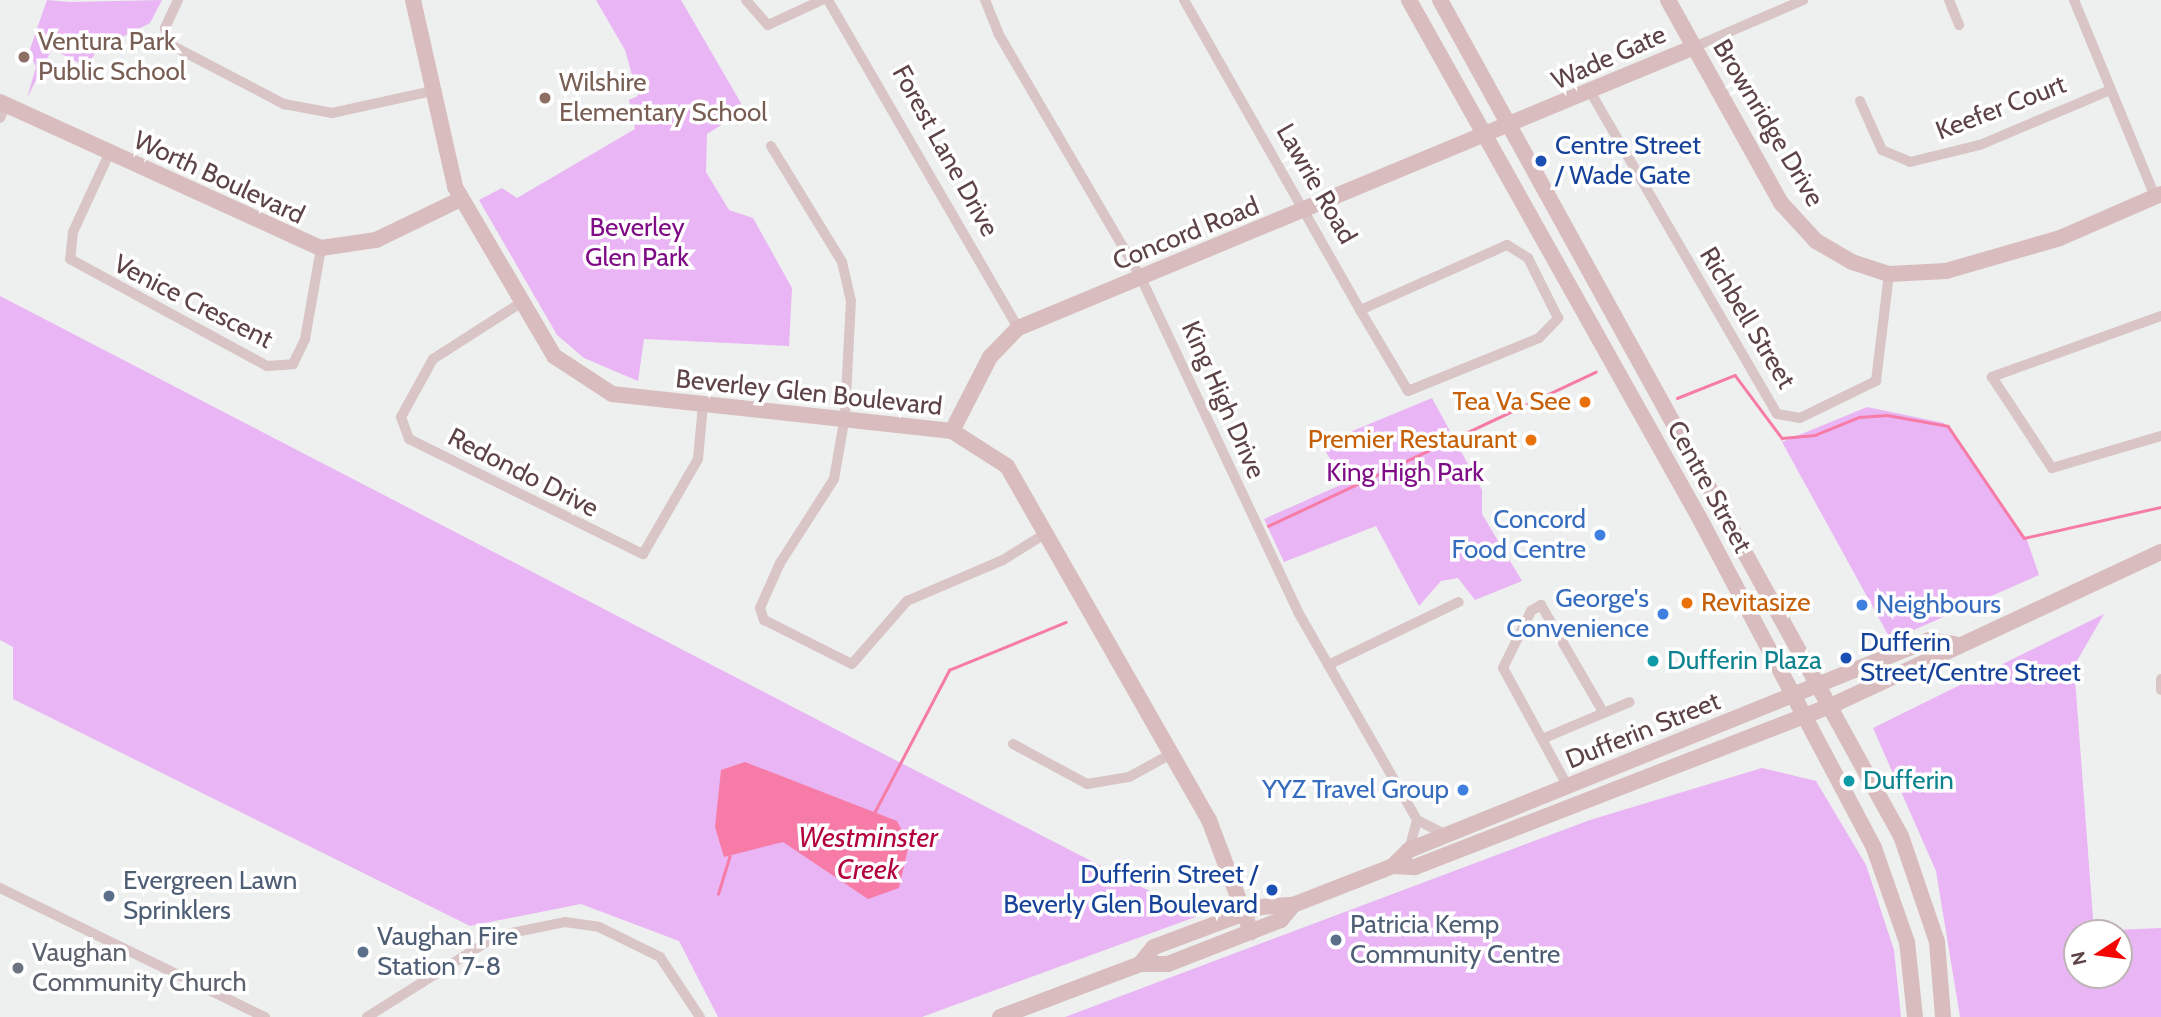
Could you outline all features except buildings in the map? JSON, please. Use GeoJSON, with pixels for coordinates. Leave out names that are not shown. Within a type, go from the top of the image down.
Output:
{"type":"FeatureCollection","features":[{"type":"Feature","properties":{"kind":"main road","name":"Beverley Glen Boulevard"},"geometry":{"type":"LineString","coordinates":[[413,0],[432,91],[461,199],[519,304],[554,356],[584,380],[612,394],[703,405],[845,416],[952,431],[1007,466],[1209,820],[1251,932]]}},
{"type":"Feature","properties":{"kind":"main road","name":"Centre Street"},"geometry":{"type":"LineString","coordinates":[[1409,0],[1804,699],[1895,898],[1915,1017]]}},
{"type":"Feature","properties":{"kind":"main road","name":"Centre Street"},"geometry":{"type":"LineString","coordinates":[[1440,0],[1806,660],[1804,699]]}},
{"type":"Feature","properties":{"kind":"main road","name":"Brownridge Drive"},"geometry":{"type":"LineString","coordinates":[[1668,0],[1798,225],[1833,253],[1889,274],[1946,271],[2041,244],[2158,195]]}},
{"type":"Feature","properties":{"kind":"main road","name":"Wade Gate"},"geometry":{"type":"LineString","coordinates":[[1486,136],[1694,47]]}},
{"type":"Feature","properties":{"kind":"main road","name":"Worth Boulevard"},"geometry":{"type":"LineString","coordinates":[[2,108],[321,248],[376,240],[461,199]]}},
{"type":"Feature","properties":{"kind":"main road","name":"Concord Road"},"geometry":{"type":"LineString","coordinates":[[952,431],[990,357],[1018,328],[1486,136]]}},
{"type":"Feature","properties":{"kind":"main road","name":"Dufferin Street"},"geometry":{"type":"LineString","coordinates":[[1140,964],[1154,947],[1273,903],[1293,905],[1393,866],[1409,850],[1568,787],[1804,699],[1829,706],[1933,663],[1955,644],[2161,552]]}},
{"type":"Feature","properties":{"kind":"main road","name":"Dufferin Street"},"geometry":{"type":"LineString","coordinates":[[1393,866],[1415,867],[1590,799],[1929,640],[1955,644]]}},
{"type":"Feature","properties":{"kind":"main road","name":"Centre Street"},"geometry":{"type":"LineString","coordinates":[[1804,699],[1829,706],[1923,888],[1937,942],[1943,1017]]}},
{"type":"Feature","properties":{"kind":"main road","name":"Dufferin Street"},"geometry":{"type":"LineString","coordinates":[[1000,1017],[1140,964],[1168,964],[1281,920],[1293,905]]}},
{"type":"Feature","properties":{"kind":"street"},"geometry":{"type":"LineString","coordinates":[[178,0],[165,28],[169,44],[284,104],[332,113],[432,91]]}},
{"type":"Feature","properties":{"kind":"street"},"geometry":{"type":"LineString","coordinates":[[746,0],[768,25],[822,0]]}},
{"type":"Feature","properties":{"kind":"street","name":"Forest Lane Drive"},"geometry":{"type":"LineString","coordinates":[[828,0],[1018,328]]}},
{"type":"Feature","properties":{"kind":"street","name":"King High Drive"},"geometry":{"type":"LineString","coordinates":[[985,0],[998,33],[1141,278],[1263,544],[1328,665],[1417,820]]}},
{"type":"Feature","properties":{"kind":"street","name":"Lawrie Road"},"geometry":{"type":"LineString","coordinates":[[1184,0],[1360,310],[1408,391],[1455,377],[1554,330],[1558,314],[1528,258],[1516,247],[1498,247],[1360,310]]}},
{"type":"Feature","properties":{"kind":"street","name":"Wade Gate"},"geometry":{"type":"LineString","coordinates":[[1694,47],[1803,0]]}},
{"type":"Feature","properties":{"kind":"street"},"geometry":{"type":"LineString","coordinates":[[1948,0],[1959,25]]}},
{"type":"Feature","properties":{"kind":"street"},"geometry":{"type":"LineString","coordinates":[[2074,0],[2108,91],[2158,195]]}},
{"type":"Feature","properties":{"kind":"street","name":"Keefer Court"},"geometry":{"type":"LineString","coordinates":[[1860,101],[1882,150],[1910,162],[1980,145],[2108,91]]}},
{"type":"Feature","properties":{"kind":"street","name":"Richbell Street"},"geometry":{"type":"LineString","coordinates":[[1591,93],[1777,414],[1800,418],[1876,382],[1889,274]]}},
{"type":"Feature","properties":{"kind":"street"},"geometry":{"type":"LineString","coordinates":[[771,146],[848,279],[845,416],[834,479],[790,544],[760,608],[776,629],[852,664],[907,601],[1003,560],[1046,533]]}},
{"type":"Feature","properties":{"kind":"street","name":"Venice Crescent"},"geometry":{"type":"LineString","coordinates":[[109,154],[73,232],[70,259],[267,366],[293,364],[304,339],[321,248]]}},
{"type":"Feature","properties":{"kind":"street","name":"Redondo Drive"},"geometry":{"type":"LineString","coordinates":[[519,304],[433,359],[401,417],[409,439],[643,554],[698,459],[703,405]]}},
{"type":"Feature","properties":{"kind":"street"},"geometry":{"type":"LineString","coordinates":[[2161,316],[1992,377],[2052,468],[2161,436]]}},
{"type":"Feature","properties":{"kind":"street"},"geometry":{"type":"LineString","coordinates":[[1328,665],[1459,602]]}},
{"type":"Feature","properties":{"kind":"street"},"geometry":{"type":"LineString","coordinates":[[1568,787],[1503,668],[1531,611],[1541,605],[1603,712]]}},
{"type":"Feature","properties":{"kind":"street"},"geometry":{"type":"LineString","coordinates":[[2161,680],[2161,690]]}},
{"type":"Feature","properties":{"kind":"street"},"geometry":{"type":"LineString","coordinates":[[1542,739],[1630,702]]}},
{"type":"Feature","properties":{"kind":"street"},"geometry":{"type":"LineString","coordinates":[[1013,744],[1087,784],[1129,777],[1171,754]]}},
{"type":"Feature","properties":{"kind":"street"},"geometry":{"type":"LineString","coordinates":[[1409,850],[1417,820],[1446,835]]}},
{"type":"Feature","properties":{"kind":"street"},"geometry":{"type":"LineString","coordinates":[[0,888],[265,1017]]}},
{"type":"Feature","properties":{"kind":"street"},"geometry":{"type":"LineString","coordinates":[[367,1017],[384,1015],[496,936],[565,922],[600,927],[660,957],[700,1017]]}},
{"type":"Feature","properties":{"kind":"green space"},"geometry":{"type":"Polygon","coordinates":[[[47,0],[162,0],[150,23],[97,50],[87,67],[52,49],[27,98],[36,67],[29,52],[47,0]]]}},
{"type":"Feature","properties":{"kind":"green space","name":"Beverley Glen Park"},"geometry":{"type":"Polygon","coordinates":[[[596,0],[681,0],[745,110],[707,134],[706,172],[729,210],[753,218],[792,288],[789,346],[644,339],[638,381],[584,358],[557,335],[479,200],[502,188],[517,198],[635,129],[629,100],[638,96],[625,50],[596,0]]]}},
{"type":"Feature","properties":{"kind":"green space"},"geometry":{"type":"Polygon","coordinates":[[[0,296],[1198,916],[922,1017],[718,1017],[679,941],[581,904],[470,926],[13,699],[13,647],[0,640],[0,296]]]}},
{"type":"Feature","properties":{"kind":"green space","name":"King High Park"},"geometry":{"type":"Polygon","coordinates":[[[1432,398],[1482,490],[1482,514],[1522,581],[1475,600],[1458,578],[1441,581],[1419,606],[1376,526],[1284,562],[1264,519],[1345,483],[1321,444],[1432,398]]]}},
{"type":"Feature","properties":{"kind":"green space"},"geometry":{"type":"Polygon","coordinates":[[[1867,407],[1944,423],[2027,540],[2039,575],[1891,640],[1782,442],[1867,407]]]}},
{"type":"Feature","properties":{"kind":"green space"},"geometry":{"type":"Polygon","coordinates":[[[2104,614],[2074,666],[2093,919],[2063,919],[2063,989],[2133,989],[2133,929],[2161,928],[2161,1017],[1960,1017],[1936,871],[1873,728],[2104,614]]]}},
{"type":"Feature","properties":{"kind":"green space"},"geometry":{"type":"Polygon","coordinates":[[[1762,768],[1816,781],[1866,865],[1894,950],[1901,1017],[1065,1017],[1590,820],[1762,768]]]}},
{"type":"Feature","properties":{"kind":"water","name":"Westminster Creek"},"geometry":{"type":"Polygon","coordinates":[[[745,762],[897,821],[909,844],[899,888],[868,899],[783,842],[724,857],[715,827],[721,770],[745,762]]]}},
{"type":"Feature","properties":{"kind":"waterway","name":"Westminster Creek"},"geometry":{"type":"LineString","coordinates":[[1268,526],[1596,372]]}},
{"type":"Feature","properties":{"kind":"waterway","name":"Westminster Creek"},"geometry":{"type":"LineString","coordinates":[[1677,398],[1735,375],[1782,438],[1815,435],[1859,417],[1887,415],[1948,426],[2024,538],[2161,507]]}},
{"type":"Feature","properties":{"kind":"waterway","name":"Westminster Creek"},"geometry":{"type":"LineString","coordinates":[[873,815],[949,670],[1066,622]]}},
{"type":"Feature","properties":{"kind":"waterway","name":"Westminster Creek"},"geometry":{"type":"LineString","coordinates":[[718,894],[729,857]]}},
{"type":"Feature","properties":{"kind":"place","name":"Ventura Park Public School"},"geometry":{"type":"Point","coordinates":[24,57]}},
{"type":"Feature","properties":{"kind":"place","name":"Wilshire Elementary School"},"geometry":{"type":"Point","coordinates":[545,98]}},
{"type":"Feature","properties":{"kind":"place","name":"Centre Street / Wade Gate"},"geometry":{"type":"Point","coordinates":[1541,161]}},
{"type":"Feature","properties":{"kind":"place","name":"Tea Va See"},"geometry":{"type":"Point","coordinates":[1585,402]}},
{"type":"Feature","properties":{"kind":"place","name":"Premier Restaurant"},"geometry":{"type":"Point","coordinates":[1531,440]}},
{"type":"Feature","properties":{"kind":"place","name":"Concord Food Centre"},"geometry":{"type":"Point","coordinates":[1600,535]}},
{"type":"Feature","properties":{"kind":"place","name":"Revitasize"},"geometry":{"type":"Point","coordinates":[1687,603]}},
{"type":"Feature","properties":{"kind":"place","name":"Neighbours"},"geometry":{"type":"Point","coordinates":[1862,605]}},
{"type":"Feature","properties":{"kind":"place","name":"George's Convenience"},"geometry":{"type":"Point","coordinates":[1663,614]}},
{"type":"Feature","properties":{"kind":"place","name":"Dufferin Street/Centre Street"},"geometry":{"type":"Point","coordinates":[1846,658]}},
{"type":"Feature","properties":{"kind":"place","name":"Dufferin Plaza"},"geometry":{"type":"Point","coordinates":[1653,661]}},
{"type":"Feature","properties":{"kind":"place","name":"Dufferin"},"geometry":{"type":"Point","coordinates":[1849,781]}},
{"type":"Feature","properties":{"kind":"place","name":"YYZ Travel Group"},"geometry":{"type":"Point","coordinates":[1463,790]}},
{"type":"Feature","properties":{"kind":"place","name":"Dufferin Street / Beverly Glen Boulevard"},"geometry":{"type":"Point","coordinates":[1272,890]}},
{"type":"Feature","properties":{"kind":"place","name":"Evergreen Lawn Sprinklers"},"geometry":{"type":"Point","coordinates":[109,896]}},
{"type":"Feature","properties":{"kind":"place","name":"Patricia Kemp Community Centre"},"geometry":{"type":"Point","coordinates":[1336,940]}},
{"type":"Feature","properties":{"kind":"place","name":"Vaughan Fire Station 7-8"},"geometry":{"type":"Point","coordinates":[363,952]}},
{"type":"Feature","properties":{"kind":"place","name":"Vaughan Community Church"},"geometry":{"type":"Point","coordinates":[18,968]}}]}
